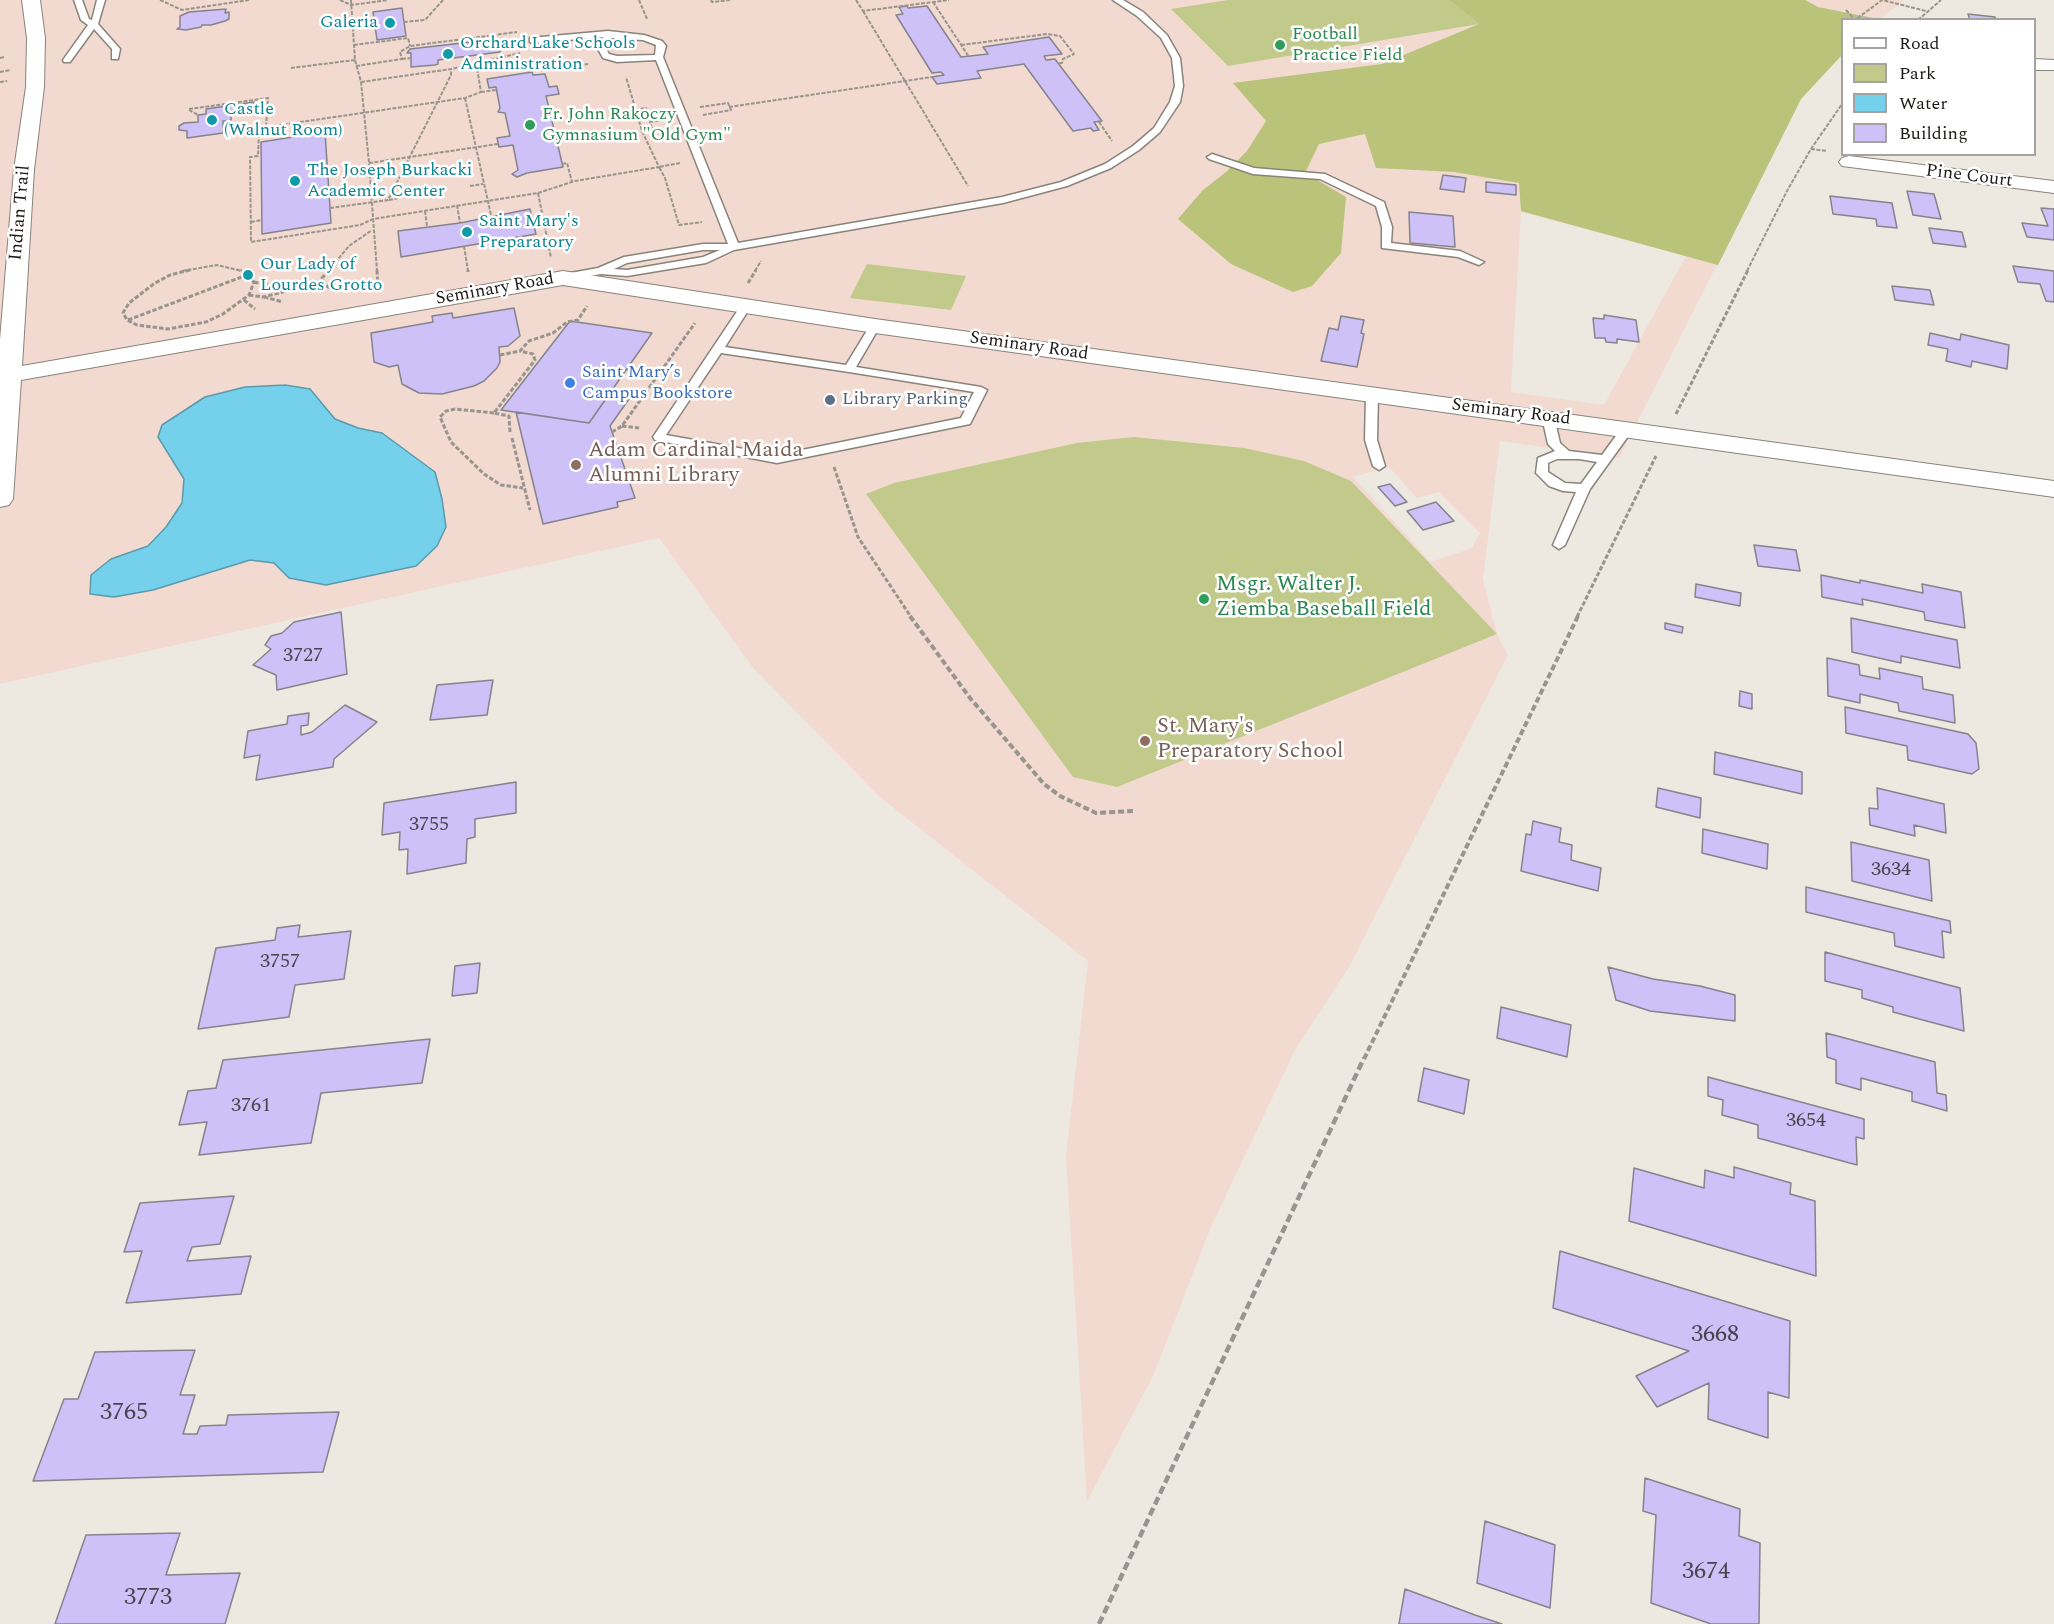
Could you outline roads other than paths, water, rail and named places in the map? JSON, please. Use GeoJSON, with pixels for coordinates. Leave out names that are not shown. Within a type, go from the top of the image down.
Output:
{"type":"FeatureCollection","features":[{"type":"Feature","properties":{"kind":"street","name":"Indian Trail"},"geometry":{"type":"LineString","coordinates":[[0,499],[24,170],[35,87],[36,38],[31,0]]}},
{"type":"Feature","properties":{"kind":"street"},"geometry":{"type":"LineString","coordinates":[[2036,64],[2054,65]]}},
{"type":"Feature","properties":{"kind":"street","name":"Pine Court"},"geometry":{"type":"LineString","coordinates":[[1849,162],[2054,187]]}},
{"type":"Feature","properties":{"kind":"street","name":"Seminary Road"},"geometry":{"type":"LineString","coordinates":[[8,375],[558,271],[740,305],[875,326],[1628,428],[2054,489]]}},
{"type":"Feature","properties":{"kind":"lane"},"geometry":{"type":"LineString","coordinates":[[78,0],[85,20],[93,24],[116,49],[115,57]]}},
{"type":"Feature","properties":{"kind":"lane"},"geometry":{"type":"LineString","coordinates":[[67,60],[81,44],[93,24],[101,0]]}},
{"type":"Feature","properties":{"kind":"lane"},"geometry":{"type":"LineString","coordinates":[[602,278],[706,260],[734,247],[981,204],[1045,189],[1093,173],[1136,148],[1157,130],[1165,120],[1178,94],[1179,71],[1176,58],[1164,37],[1124,1]]}},
{"type":"Feature","properties":{"kind":"lane"},"geometry":{"type":"LineString","coordinates":[[533,40],[588,33],[644,38],[662,46],[659,57],[734,247]]}},
{"type":"Feature","properties":{"kind":"lane"},"geometry":{"type":"LineString","coordinates":[[608,34],[602,49],[606,56],[659,57]]}},
{"type":"Feature","properties":{"kind":"lane"},"geometry":{"type":"LineString","coordinates":[[1212,157],[1253,171],[1322,176],[1381,204],[1387,227],[1386,246],[1460,254],[1479,262]]}},
{"type":"Feature","properties":{"kind":"lane"},"geometry":{"type":"LineString","coordinates":[[718,349],[981,390],[966,421],[777,459],[659,437],[718,349],[740,305]]}},
{"type":"Feature","properties":{"kind":"lane"},"geometry":{"type":"LineString","coordinates":[[849,369],[875,326]]}},
{"type":"Feature","properties":{"kind":"lane"},"geometry":{"type":"LineString","coordinates":[[1372,395],[1371,440],[1379,466]]}},
{"type":"Feature","properties":{"kind":"lane"},"geometry":{"type":"LineString","coordinates":[[1548,417],[1554,444],[1566,455]]}},
{"type":"Feature","properties":{"kind":"lane"},"geometry":{"type":"LineString","coordinates":[[1559,545],[1584,488],[1628,428]]}},
{"type":"Feature","properties":{"kind":"lane"},"geometry":{"type":"LineString","coordinates":[[1584,488],[1563,487],[1553,483],[1542,473],[1542,461],[1555,455],[1605,459]]}},
{"type":"Feature","properties":{"kind":"water"},"geometry":{"type":"Polygon","coordinates":[[[285,385],[310,389],[335,419],[358,428],[382,433],[435,472],[446,527],[437,546],[416,566],[326,585],[289,578],[274,563],[250,560],[153,590],[114,597],[90,594],[91,575],[111,559],[148,546],[166,527],[182,503],[184,479],[158,437],[162,425],[205,397],[245,387],[285,385]]]}},
{"type":"Feature","properties":{"kind":"place","name":"Galeria"},"geometry":{"type":"Point","coordinates":[390,23]}},
{"type":"Feature","properties":{"kind":"place","name":"Football Practice Field"},"geometry":{"type":"Point","coordinates":[1280,45]}},
{"type":"Feature","properties":{"kind":"place","name":"Orchard Lake Schools Administration"},"geometry":{"type":"Point","coordinates":[448,54]}},
{"type":"Feature","properties":{"kind":"place","name":"Castle (Walnut Room)"},"geometry":{"type":"Point","coordinates":[212,120]}},
{"type":"Feature","properties":{"kind":"place","name":"Fr. John Rakoczy Gymnasium \"Old Gym\""},"geometry":{"type":"Point","coordinates":[530,125]}},
{"type":"Feature","properties":{"kind":"place","name":"The Joseph Burkacki Academic Center"},"geometry":{"type":"Point","coordinates":[295,181]}},
{"type":"Feature","properties":{"kind":"place","name":"Saint Mary's Preparatory"},"geometry":{"type":"Point","coordinates":[467,232]}},
{"type":"Feature","properties":{"kind":"place","name":"Our Lady of Lourdes Grotto"},"geometry":{"type":"Point","coordinates":[248,275]}},
{"type":"Feature","properties":{"kind":"place","name":"Saint Mary’s Campus Bookstore"},"geometry":{"type":"Point","coordinates":[570,383]}},
{"type":"Feature","properties":{"kind":"place","name":"Library Parking"},"geometry":{"type":"Point","coordinates":[830,400]}},
{"type":"Feature","properties":{"kind":"place","name":"Adam Cardinal Maida Alumni Library"},"geometry":{"type":"Point","coordinates":[576,465]}},
{"type":"Feature","properties":{"kind":"place","name":"Msgr. Walter J. Ziemba Baseball Field"},"geometry":{"type":"Point","coordinates":[1204,599]}},
{"type":"Feature","properties":{"kind":"place","name":"St. Mary's Preparatory School"},"geometry":{"type":"Point","coordinates":[1145,741]}}]}
